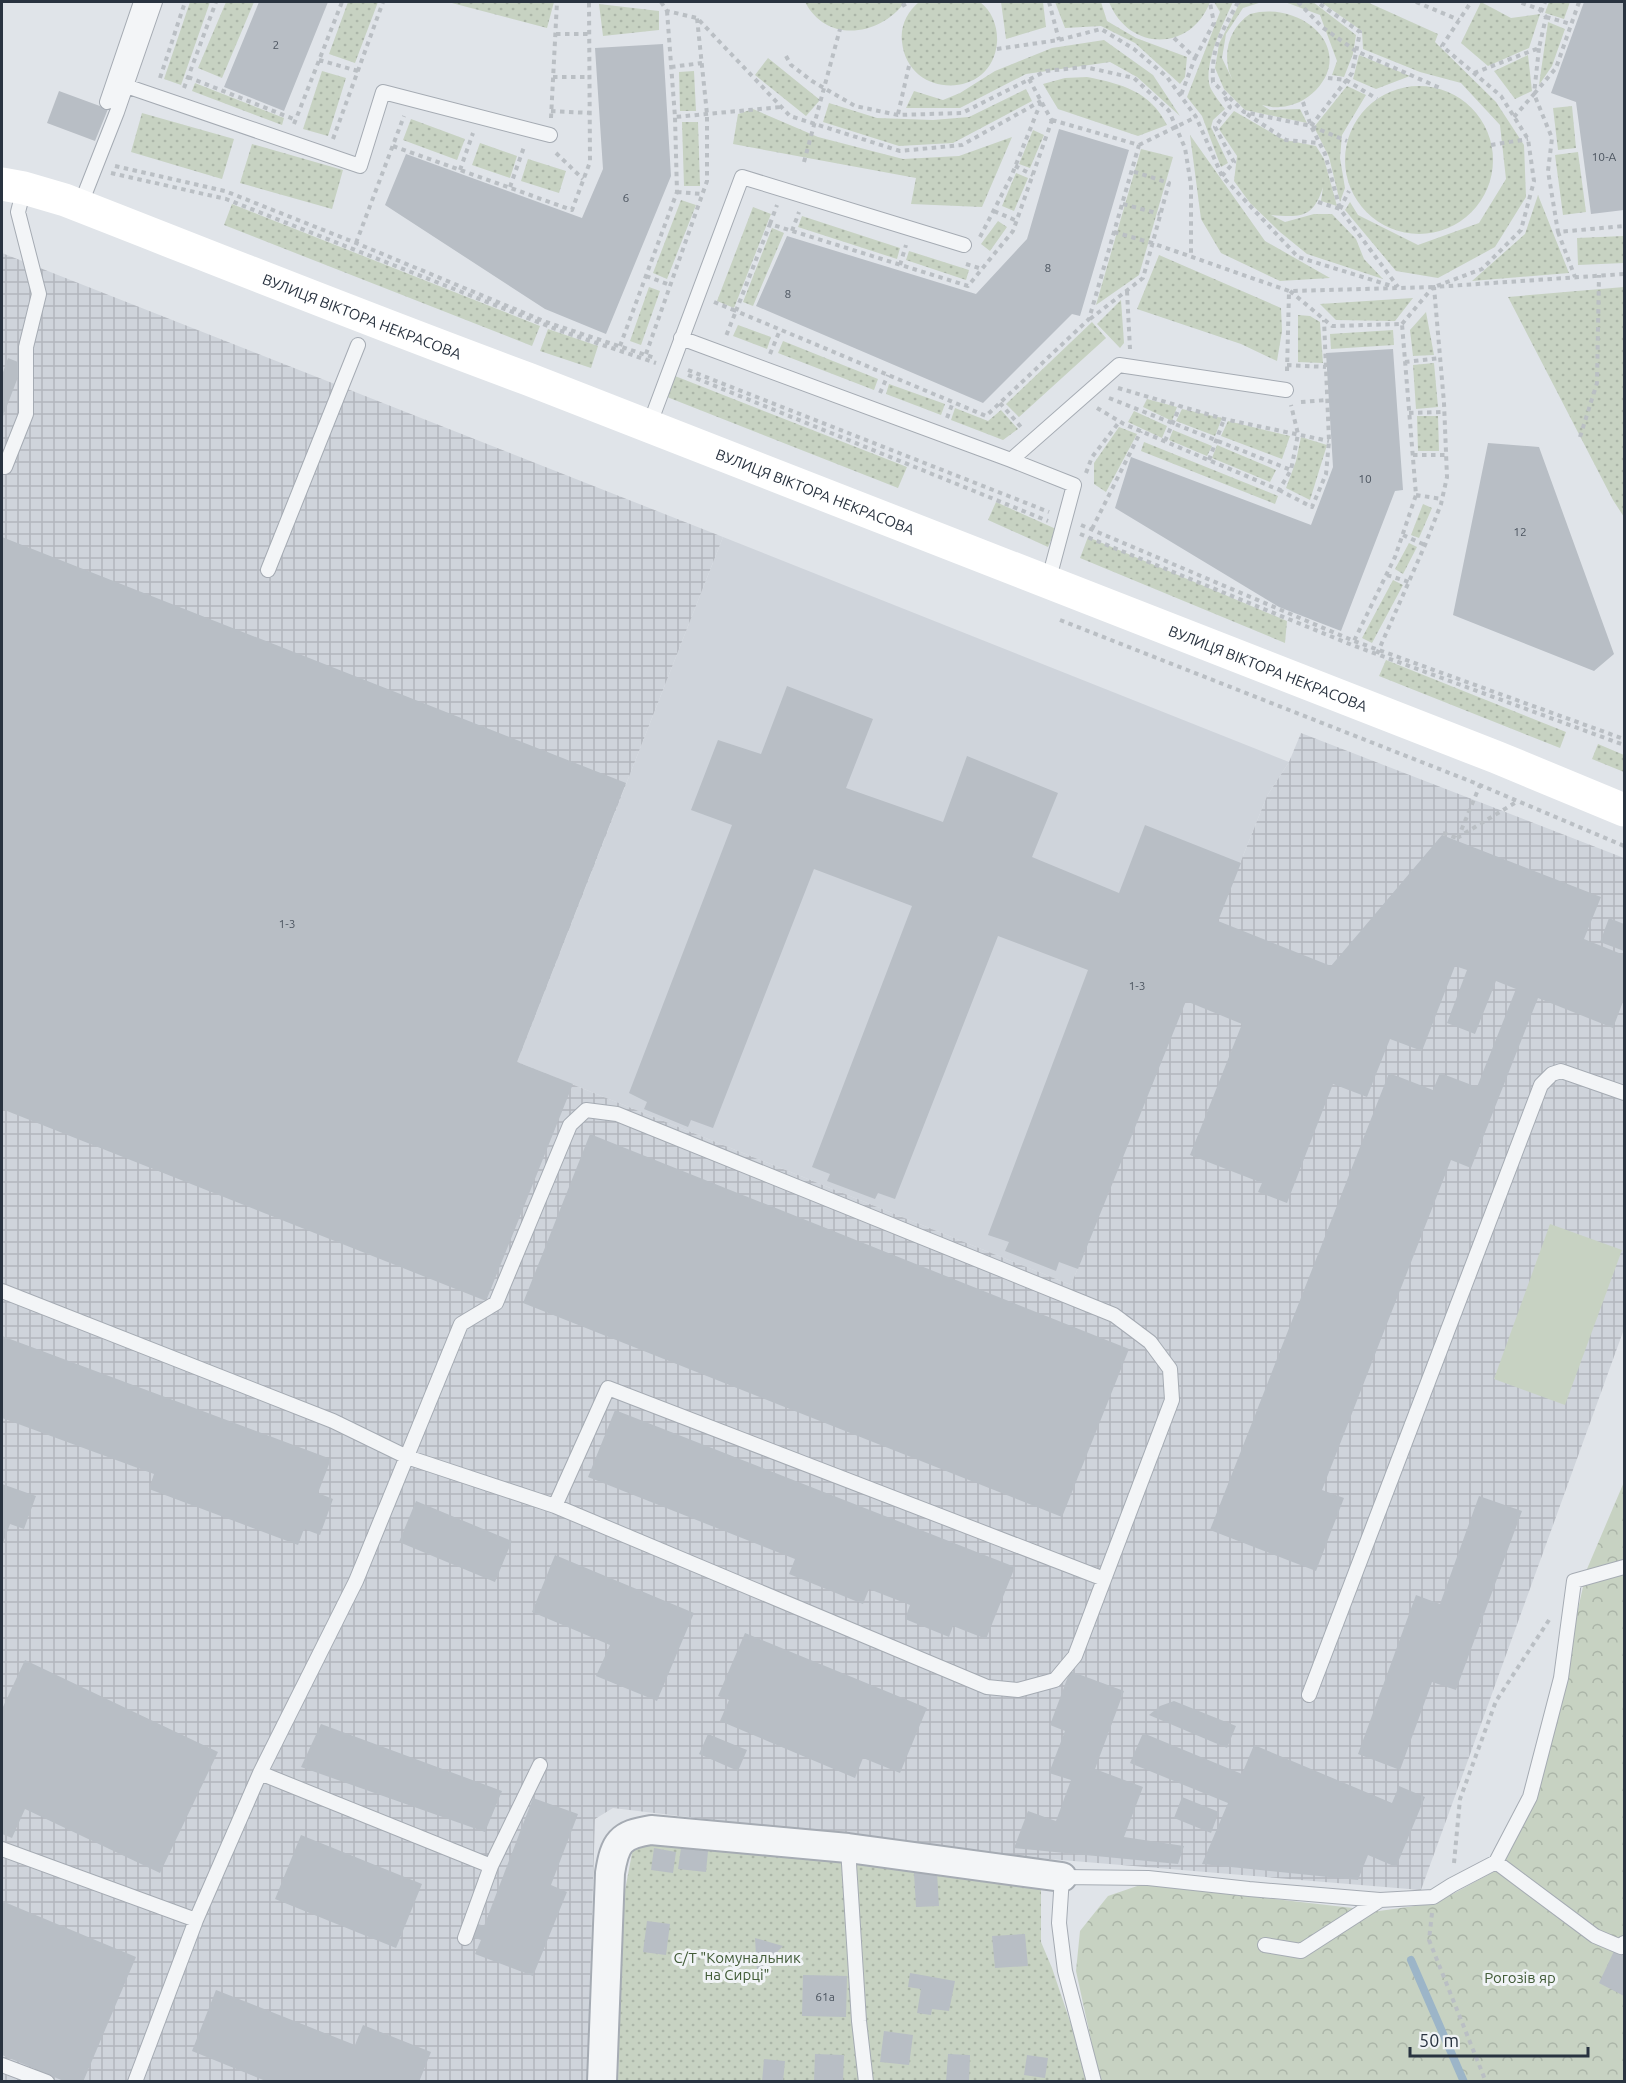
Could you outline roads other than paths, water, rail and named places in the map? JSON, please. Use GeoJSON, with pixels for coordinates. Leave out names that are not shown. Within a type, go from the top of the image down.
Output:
{"type":"FeatureCollection","features":[{"type":"Feature","properties":{"kind":"main road","name":"ВУЛИЦЯ ВІКТОРА НЕКРАСОВА"},"geometry":{"type":"LineString","coordinates":[[13,186],[80,206],[322,299],[385,326],[649,426],[1496,757],[1624,810]]}},
{"type":"Feature","properties":{"kind":"street"},"geometry":{"type":"LineString","coordinates":[[602,2082],[610,1873],[613,1853],[621,1840],[634,1833],[651,1830],[848,1848],[1062,1877]]}},
{"type":"Feature","properties":{"kind":"lane"},"geometry":{"type":"LineString","coordinates":[[107,102],[141,2]]}},
{"type":"Feature","properties":{"kind":"lane"},"geometry":{"type":"LineString","coordinates":[[80,206],[155,2]]}},
{"type":"Feature","properties":{"kind":"lane"},"geometry":{"type":"LineString","coordinates":[[126,86],[360,166],[383,92],[550,135]]}},
{"type":"Feature","properties":{"kind":"lane"},"geometry":{"type":"LineString","coordinates":[[649,426],[742,177],[964,245]]}},
{"type":"Feature","properties":{"kind":"lane"},"geometry":{"type":"LineString","coordinates":[[2,466],[5,467],[26,414],[26,347],[39,294],[13,186]]}},
{"type":"Feature","properties":{"kind":"lane"},"geometry":{"type":"LineString","coordinates":[[681,338],[1074,485],[1048,582]]}},
{"type":"Feature","properties":{"kind":"lane"},"geometry":{"type":"LineString","coordinates":[[268,570],[358,345]]}},
{"type":"Feature","properties":{"kind":"lane"},"geometry":{"type":"LineString","coordinates":[[1011,460],[1119,365],[1287,390]]}},
{"type":"Feature","properties":{"kind":"lane"},"geometry":{"type":"LineString","coordinates":[[1309,1695],[1541,1085],[1552,1074],[1561,1071],[1624,1093]]}},
{"type":"Feature","properties":{"kind":"lane"},"geometry":{"type":"LineString","coordinates":[[2,1291],[333,1421],[407,1457],[555,1506],[987,1687],[1018,1690],[1055,1680],[1075,1656],[1172,1400],[1170,1369],[1150,1342],[1114,1315],[617,1114],[586,1110],[570,1125],[496,1303],[460,1324],[407,1457],[356,1581],[260,1773],[196,1920],[135,2082]]}},
{"type":"Feature","properties":{"kind":"lane"},"geometry":{"type":"LineString","coordinates":[[555,1506],[608,1388],[1104,1579]]}},
{"type":"Feature","properties":{"kind":"lane"},"geometry":{"type":"LineString","coordinates":[[1094,2082],[1065,1971],[1059,1923],[1062,1877],[1148,1878],[1380,1900],[1433,1898],[1452,1885],[1496,1862],[1530,1797],[1561,1678],[1574,1581],[1624,1567]]}},
{"type":"Feature","properties":{"kind":"lane"},"geometry":{"type":"LineString","coordinates":[[465,1938],[491,1866],[540,1765]]}},
{"type":"Feature","properties":{"kind":"lane"},"geometry":{"type":"LineString","coordinates":[[260,1773],[491,1866]]}},
{"type":"Feature","properties":{"kind":"lane"},"geometry":{"type":"LineString","coordinates":[[848,1848],[859,2021],[866,2082]]}},
{"type":"Feature","properties":{"kind":"lane"},"geometry":{"type":"LineString","coordinates":[[2,1849],[196,1920]]}},
{"type":"Feature","properties":{"kind":"lane"},"geometry":{"type":"LineString","coordinates":[[1496,1862],[1595,1936],[1621,1947],[1624,1943]]}},
{"type":"Feature","properties":{"kind":"lane"},"geometry":{"type":"LineString","coordinates":[[1265,1945],[1302,1951],[1380,1900]]}},
{"type":"Feature","properties":{"kind":"lane"},"geometry":{"type":"LineString","coordinates":[[2,2065],[47,2082]]}},
{"type":"Feature","properties":{"kind":"waterway"},"geometry":{"type":"LineString","coordinates":[[1411,1960],[1464,2082]]}},
{"type":"Feature","properties":{"kind":"park label","name":"С/Т \"Комунальник на Сирці\""},"geometry":{"type":"Point","coordinates":[737,1966]}},
{"type":"Feature","properties":{"kind":"park label","name":"Рогозів яр"},"geometry":{"type":"Point","coordinates":[1520,1977]}}]}
